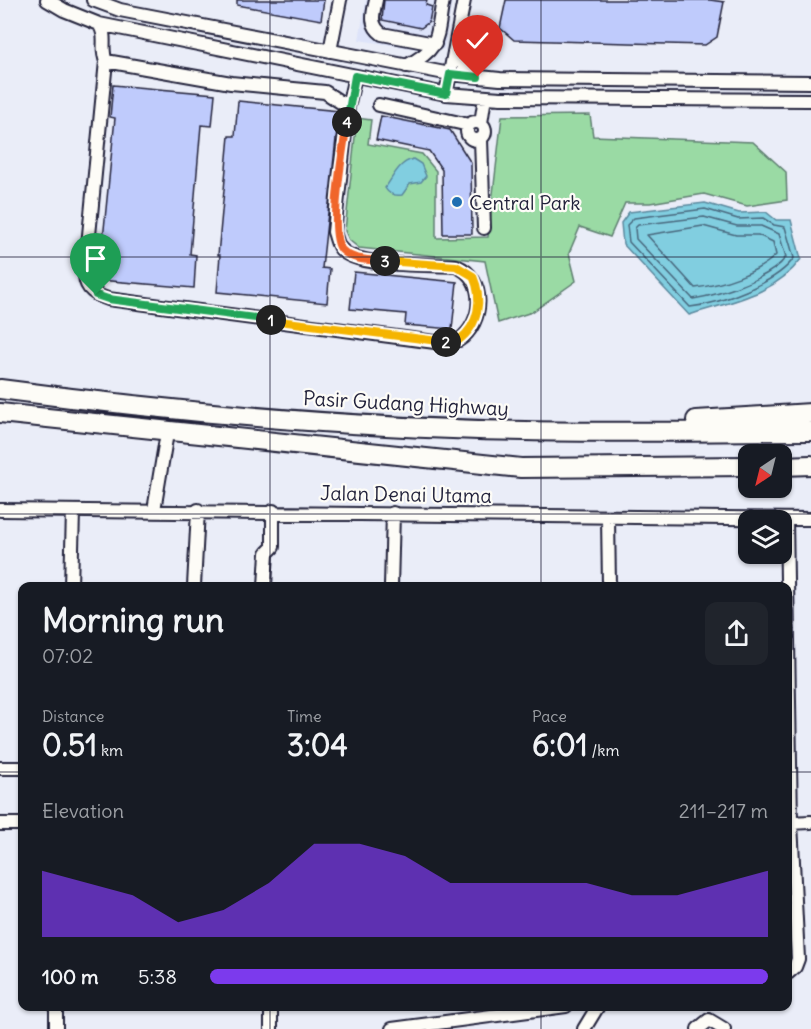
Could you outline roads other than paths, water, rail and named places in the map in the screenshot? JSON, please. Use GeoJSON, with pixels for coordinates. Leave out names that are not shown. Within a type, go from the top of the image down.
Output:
{"type":"FeatureCollection","features":[{"type":"Feature","properties":{"kind":"highway","name":"Pasir Gudang Highway"},"geometry":{"type":"LineString","coordinates":[[0,389],[102,403],[266,418],[524,431],[811,431]]}},
{"type":"Feature","properties":{"kind":"highway"},"geometry":{"type":"LineString","coordinates":[[0,413],[167,433],[520,468],[738,466]]}},
{"type":"Feature","properties":{"kind":"highway"},"geometry":{"type":"LineString","coordinates":[[524,431],[811,413]]}},
{"type":"Feature","properties":{"kind":"highway"},"geometry":{"type":"LineString","coordinates":[[792,466],[811,465]]}},
{"type":"Feature","properties":{"kind":"street"},"geometry":{"type":"LineString","coordinates":[[47,0],[64,10],[99,24],[446,94],[485,97],[811,100]]}},
{"type":"Feature","properties":{"kind":"street"},"geometry":{"type":"LineString","coordinates":[[93,0],[120,10],[450,74],[478,77],[811,82]]}},
{"type":"Feature","properties":{"kind":"street"},"geometry":{"type":"LineString","coordinates":[[330,51],[340,0]]}},
{"type":"Feature","properties":{"kind":"street"},"geometry":{"type":"LineString","coordinates":[[376,0],[372,21],[375,28],[382,34],[435,44]]}},
{"type":"Feature","properties":{"kind":"street"},"geometry":{"type":"LineString","coordinates":[[406,66],[429,54],[435,44],[443,0]]}},
{"type":"Feature","properties":{"kind":"street"},"geometry":{"type":"LineString","coordinates":[[446,94],[464,0]]}},
{"type":"Feature","properties":{"kind":"street"},"geometry":{"type":"LineString","coordinates":[[99,24],[104,31],[106,61],[85,276],[86,283],[96,295],[152,305],[435,342],[459,340],[475,325],[478,312],[477,284],[465,269],[456,266],[357,259],[340,249],[334,232],[348,107],[355,76]]}},
{"type":"Feature","properties":{"kind":"street"},"geometry":{"type":"LineString","coordinates":[[106,61],[111,56],[116,33],[126,29]]}},
{"type":"Feature","properties":{"kind":"street"},"geometry":{"type":"LineString","coordinates":[[454,52],[464,66],[478,77]]}},
{"type":"Feature","properties":{"kind":"street"},"geometry":{"type":"LineString","coordinates":[[106,61],[231,83],[331,94],[348,107]]}},
{"type":"Feature","properties":{"kind":"street"},"geometry":{"type":"LineString","coordinates":[[331,94],[335,72]]}},
{"type":"Feature","properties":{"kind":"street"},"geometry":{"type":"LineString","coordinates":[[475,124],[485,97]]}},
{"type":"Feature","properties":{"kind":"street"},"geometry":{"type":"LineString","coordinates":[[379,105],[475,124],[485,130],[481,139],[484,228]]}},
{"type":"Feature","properties":{"kind":"street"},"geometry":{"type":"LineString","coordinates":[[154,510],[167,433]]}},
{"type":"Feature","properties":{"kind":"street","name":"Jalan Denai Utama"},"geometry":{"type":"LineString","coordinates":[[0,510],[73,512],[198,510],[738,518]]}},
{"type":"Feature","properties":{"kind":"street"},"geometry":{"type":"LineString","coordinates":[[194,582],[198,510]]}},
{"type":"Feature","properties":{"kind":"street"},"geometry":{"type":"LineString","coordinates":[[265,582],[267,553],[273,548],[273,511]]}},
{"type":"Feature","properties":{"kind":"street"},"geometry":{"type":"LineString","coordinates":[[71,582],[73,512]]}},
{"type":"Feature","properties":{"kind":"street"},"geometry":{"type":"LineString","coordinates":[[391,582],[393,513]]}},
{"type":"Feature","properties":{"kind":"street"},"geometry":{"type":"LineString","coordinates":[[608,517],[609,582]]}},
{"type":"Feature","properties":{"kind":"street","name":"Jalan Denai Utama"},"geometry":{"type":"LineString","coordinates":[[792,519],[811,519]]}},
{"type":"Feature","properties":{"kind":"street"},"geometry":{"type":"LineString","coordinates":[[787,564],[787,582]]}},
{"type":"Feature","properties":{"kind":"street"},"geometry":{"type":"LineString","coordinates":[[0,768],[18,768]]}},
{"type":"Feature","properties":{"kind":"street"},"geometry":{"type":"LineString","coordinates":[[792,823],[811,822]]}},
{"type":"Feature","properties":{"kind":"street"},"geometry":{"type":"LineString","coordinates":[[0,824],[18,824]]}},
{"type":"Feature","properties":{"kind":"street"},"geometry":{"type":"LineString","coordinates":[[792,911],[798,959],[792,970]]}},
{"type":"Feature","properties":{"kind":"street"},"geometry":{"type":"LineString","coordinates":[[56,1011],[56,1029]]}},
{"type":"Feature","properties":{"kind":"street"},"geometry":{"type":"LineString","coordinates":[[271,1011],[271,1029]]}},
{"type":"Feature","properties":{"kind":"street"},"geometry":{"type":"LineString","coordinates":[[392,1029],[500,1011]]}},
{"type":"Feature","properties":{"kind":"street"},"geometry":{"type":"LineString","coordinates":[[584,1029],[595,1011]]}},
{"type":"Feature","properties":{"kind":"street"},"geometry":{"type":"LineString","coordinates":[[698,1029],[709,1020],[724,1029]]}},
{"type":"Feature","properties":{"kind":"water"},"geometry":{"type":"Polygon","coordinates":[[[413,159],[421,164],[426,176],[421,182],[410,184],[402,195],[390,194],[385,188],[400,167],[413,159]]]}},
{"type":"Feature","properties":{"kind":"water"},"geometry":{"type":"Polygon","coordinates":[[[705,203],[739,213],[766,212],[776,220],[791,220],[801,259],[778,281],[765,289],[689,315],[623,244],[621,223],[629,212],[705,203]]]}},
{"type":"Feature","properties":{"kind":"place","name":"Central Park"},"geometry":{"type":"Point","coordinates":[457,202]}}]}
